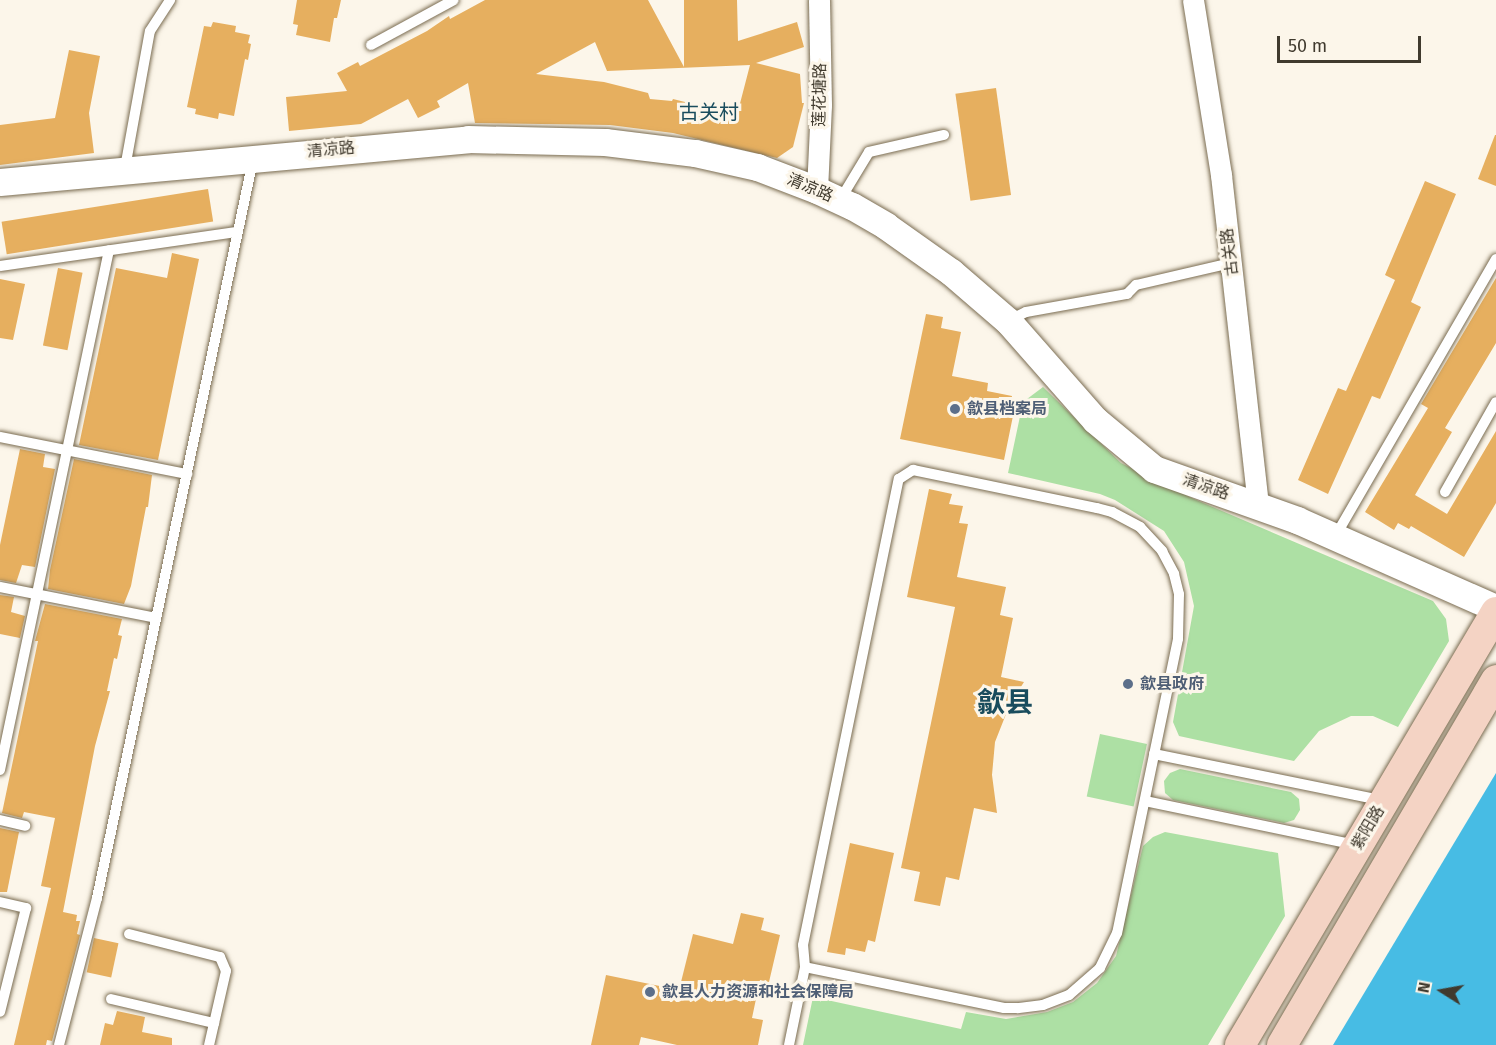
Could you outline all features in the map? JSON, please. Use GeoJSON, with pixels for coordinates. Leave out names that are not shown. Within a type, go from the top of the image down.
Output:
{"type":"FeatureCollection","features":[{"type":"Feature","properties":{"kind":"main road","name":"紫阳路"},"geometry":{"type":"LineString","coordinates":[[1240,1045],[1496,610]]}},
{"type":"Feature","properties":{"kind":"main road"},"geometry":{"type":"LineString","coordinates":[[1282,1045],[1496,680]]}},
{"type":"Feature","properties":{"kind":"street","name":"莲花塘路"},"geometry":{"type":"LineString","coordinates":[[819,0],[821,105],[828,195]]}},
{"type":"Feature","properties":{"kind":"street","name":"古关路"},"geometry":{"type":"LineString","coordinates":[[1193,0],[1221,176],[1258,505]]}},
{"type":"Feature","properties":{"kind":"street","name":"清凉路"},"geometry":{"type":"LineString","coordinates":[[0,182],[125,168],[468,139],[582,141],[650,147],[726,159],[828,195],[886,226],[919,248],[984,298],[1008,321],[1095,420],[1154,469],[1258,505],[1335,536],[1496,610]]}},
{"type":"Feature","properties":{"kind":"lane"},"geometry":{"type":"LineString","coordinates":[[125,168],[150,31],[170,0]]}},
{"type":"Feature","properties":{"kind":"lane"},"geometry":{"type":"LineString","coordinates":[[371,45],[454,0]]}},
{"type":"Feature","properties":{"kind":"lane"},"geometry":{"type":"LineString","coordinates":[[828,195],[869,152],[944,135]]}},
{"type":"Feature","properties":{"kind":"lane"},"geometry":{"type":"LineString","coordinates":[[59,1045],[97,898],[253,157]]}},
{"type":"Feature","properties":{"kind":"lane"},"geometry":{"type":"LineString","coordinates":[[0,266],[237,232]]}},
{"type":"Feature","properties":{"kind":"lane"},"geometry":{"type":"LineString","coordinates":[[0,770],[109,250]]}},
{"type":"Feature","properties":{"kind":"lane"},"geometry":{"type":"LineString","coordinates":[[1335,536],[1496,259]]}},
{"type":"Feature","properties":{"kind":"lane"},"geometry":{"type":"LineString","coordinates":[[1008,321],[1026,312],[1127,294],[1136,285],[1231,263]]}},
{"type":"Feature","properties":{"kind":"lane"},"geometry":{"type":"LineString","coordinates":[[1445,492],[1496,402]]}},
{"type":"Feature","properties":{"kind":"lane"},"geometry":{"type":"LineString","coordinates":[[0,437],[187,474]]}},
{"type":"Feature","properties":{"kind":"lane"},"geometry":{"type":"LineString","coordinates":[[789,1045],[805,967],[803,945],[899,479],[913,470],[1112,512],[1133,522],[1152,537],[1174,574],[1179,607],[1178,639],[1113,946],[1092,978],[1069,995],[1043,1005],[1004,1008],[805,967]]}},
{"type":"Feature","properties":{"kind":"lane"},"geometry":{"type":"LineString","coordinates":[[0,586],[156,618]]}},
{"type":"Feature","properties":{"kind":"lane"},"geometry":{"type":"LineString","coordinates":[[1154,754],[1384,801]]}},
{"type":"Feature","properties":{"kind":"lane"},"geometry":{"type":"LineString","coordinates":[[1144,801],[1358,846]]}},
{"type":"Feature","properties":{"kind":"lane"},"geometry":{"type":"LineString","coordinates":[[0,820],[25,826]]}},
{"type":"Feature","properties":{"kind":"lane"},"geometry":{"type":"LineString","coordinates":[[0,902],[26,908],[0,1012]]}},
{"type":"Feature","properties":{"kind":"lane"},"geometry":{"type":"LineString","coordinates":[[129,934],[220,957],[226,971],[208,1045]]}},
{"type":"Feature","properties":{"kind":"lane"},"geometry":{"type":"LineString","coordinates":[[111,999],[214,1023]]}},
{"type":"Feature","properties":{"kind":"green space"},"geometry":{"type":"Polygon","coordinates":[[[1043,387],[1121,463],[1194,499],[1433,601],[1446,619],[1449,641],[1398,727],[1373,716],[1351,716],[1319,731],[1294,761],[1179,736],[1173,722],[1194,606],[1184,562],[1164,531],[1115,500],[1100,494],[1008,473],[1023,402],[1043,387]]]}},
{"type":"Feature","properties":{"kind":"green space"},"geometry":{"type":"Polygon","coordinates":[[[1100,734],[1147,744],[1134,807],[1087,797],[1100,734]]]}},
{"type":"Feature","properties":{"kind":"green space"},"geometry":{"type":"Polygon","coordinates":[[[1180,769],[1291,792],[1299,799],[1300,810],[1294,820],[1284,823],[1173,800],[1165,793],[1164,781],[1170,773],[1180,769]]]}},
{"type":"Feature","properties":{"kind":"green space"},"geometry":{"type":"Polygon","coordinates":[[[1165,832],[1278,853],[1285,916],[1208,1045],[803,1045],[813,997],[961,1029],[966,1012],[1006,1019],[1047,1012],[1073,1002],[1097,983],[1116,956],[1143,846],[1153,837],[1165,832]]]}},
{"type":"Feature","properties":{"kind":"water"},"geometry":{"type":"Polygon","coordinates":[[[1496,773],[1496,1045],[1333,1045],[1496,773]]]}},
{"type":"Feature","properties":{"kind":"building"},"geometry":{"type":"Polygon","coordinates":[[[297,0],[341,0],[337,18],[334,18],[330,42],[296,35],[298,25],[293,24],[297,0]]]}},
{"type":"Feature","properties":{"kind":"building"},"geometry":{"type":"Polygon","coordinates":[[[485,0],[648,0],[684,67],[684,0],[737,0],[738,41],[797,22],[804,47],[756,63],[800,74],[802,103],[804,103],[793,147],[777,158],[673,133],[610,125],[475,123],[468,83],[437,101],[440,107],[418,118],[408,99],[361,124],[289,131],[286,97],[347,91],[337,73],[358,62],[360,66],[427,31],[449,16],[450,19],[485,0]],[[595,42],[536,74],[604,82],[648,93],[650,99],[672,101],[673,99],[737,115],[750,65],[607,71],[595,42]]]}},
{"type":"Feature","properties":{"kind":"building"},"geometry":{"type":"Polygon","coordinates":[[[213,22],[236,26],[235,32],[250,35],[248,43],[251,44],[248,60],[245,59],[234,116],[219,113],[218,119],[195,114],[196,109],[187,107],[204,26],[211,27],[213,22]]]}},
{"type":"Feature","properties":{"kind":"building"},"geometry":{"type":"Polygon","coordinates":[[[69,50],[100,56],[89,113],[94,153],[0,165],[0,125],[55,118],[69,50]]]}},
{"type":"Feature","properties":{"kind":"building"},"geometry":{"type":"Polygon","coordinates":[[[996,88],[1011,195],[970,201],[955,94],[996,88]]]}},
{"type":"Feature","properties":{"kind":"building"},"geometry":{"type":"Polygon","coordinates":[[[1496,135],[1496,186],[1478,179],[1496,135]]]}},
{"type":"Feature","properties":{"kind":"building"},"geometry":{"type":"Polygon","coordinates":[[[1425,181],[1456,194],[1411,302],[1421,307],[1380,399],[1372,396],[1328,494],[1298,480],[1338,388],[1346,391],[1395,280],[1385,275],[1425,181]]]}},
{"type":"Feature","properties":{"kind":"building"},"geometry":{"type":"Polygon","coordinates":[[[208,189],[213,222],[7,254],[2,222],[208,189]]]}},
{"type":"Feature","properties":{"kind":"building"},"geometry":{"type":"Polygon","coordinates":[[[172,253],[199,259],[158,460],[79,445],[116,268],[167,278],[172,253]]]}},
{"type":"Feature","properties":{"kind":"building"},"geometry":{"type":"Polygon","coordinates":[[[58,268],[83,273],[67,350],[43,346],[58,268]]]}},
{"type":"Feature","properties":{"kind":"building"},"geometry":{"type":"Polygon","coordinates":[[[1496,278],[1496,343],[1445,428],[1452,432],[1415,495],[1447,514],[1496,431],[1496,503],[1464,557],[1411,526],[1409,529],[1398,523],[1394,530],[1365,512],[1428,408],[1421,404],[1496,278]]]}},
{"type":"Feature","properties":{"kind":"building"},"geometry":{"type":"Polygon","coordinates":[[[0,279],[25,284],[13,340],[0,338],[0,279]]]}},
{"type":"Feature","properties":{"kind":"building"},"geometry":{"type":"Polygon","coordinates":[[[926,314],[943,317],[941,328],[961,332],[952,376],[988,383],[987,391],[1012,396],[1010,410],[1014,411],[1004,460],[900,439],[926,314]]]}},
{"type":"Feature","properties":{"kind":"building"},"geometry":{"type":"Polygon","coordinates":[[[20,449],[45,454],[43,467],[55,469],[35,567],[22,565],[16,583],[0,580],[0,545],[20,449]]]}},
{"type":"Feature","properties":{"kind":"building"},"geometry":{"type":"Polygon","coordinates":[[[74,459],[152,475],[148,507],[146,507],[131,586],[124,604],[48,589],[74,459]]]}},
{"type":"Feature","properties":{"kind":"building"},"geometry":{"type":"Polygon","coordinates":[[[929,489],[952,494],[949,504],[963,506],[959,523],[968,524],[957,577],[1006,587],[1000,615],[1013,618],[1001,677],[1024,682],[1010,704],[995,742],[992,775],[997,813],[974,808],[959,880],[946,877],[940,906],[914,901],[920,872],[901,868],[955,607],[907,597],[929,489]]]}},
{"type":"Feature","properties":{"kind":"building"},"geometry":{"type":"Polygon","coordinates":[[[0,595],[14,597],[11,612],[25,616],[20,638],[0,634],[0,595]]]}},
{"type":"Feature","properties":{"kind":"building"},"geometry":{"type":"Polygon","coordinates":[[[45,604],[122,619],[118,635],[122,636],[117,659],[114,658],[107,691],[110,691],[95,746],[63,912],[77,915],[76,921],[80,921],[77,934],[80,935],[52,1041],[47,1040],[46,1045],[14,1045],[51,888],[41,886],[55,818],[24,812],[22,818],[2,813],[38,641],[35,641],[45,604]]]}},
{"type":"Feature","properties":{"kind":"building"},"geometry":{"type":"Polygon","coordinates":[[[0,828],[19,832],[7,892],[0,892],[0,828]]]}},
{"type":"Feature","properties":{"kind":"building"},"geometry":{"type":"Polygon","coordinates":[[[850,843],[894,853],[875,942],[868,940],[865,952],[846,948],[845,955],[827,952],[850,843]]]}},
{"type":"Feature","properties":{"kind":"building","name":"歙县人力资源和社会保障局"},"geometry":{"type":"Polygon","coordinates":[[[741,913],[764,918],[761,930],[780,935],[769,982],[760,980],[752,1018],[763,1020],[758,1045],[677,1045],[641,1037],[639,1045],[591,1045],[606,975],[679,990],[693,934],[733,944],[741,913]]]}},
{"type":"Feature","properties":{"kind":"building"},"geometry":{"type":"Polygon","coordinates":[[[94,938],[118,943],[111,977],[87,972],[94,938]]]}},
{"type":"Feature","properties":{"kind":"building"},"geometry":{"type":"Polygon","coordinates":[[[117,1011],[145,1017],[142,1032],[172,1038],[172,1045],[100,1045],[105,1023],[113,1025],[117,1011]]]}},
{"type":"Feature","properties":{"kind":"place","name":"歙县档案局"},"geometry":{"type":"Point","coordinates":[955,409]}},
{"type":"Feature","properties":{"kind":"place","name":"歙县政府"},"geometry":{"type":"Point","coordinates":[1128,684]}},
{"type":"Feature","properties":{"kind":"place","name":"歙县人力资源和社会保障局"},"geometry":{"type":"Point","coordinates":[650,992]}},
{"type":"Feature","properties":{"kind":"district","name":"古关村"},"geometry":{"type":"Point","coordinates":[709,112]}},
{"type":"Feature","properties":{"kind":"district","name":"歙县"},"geometry":{"type":"Point","coordinates":[1005,703]}}]}
